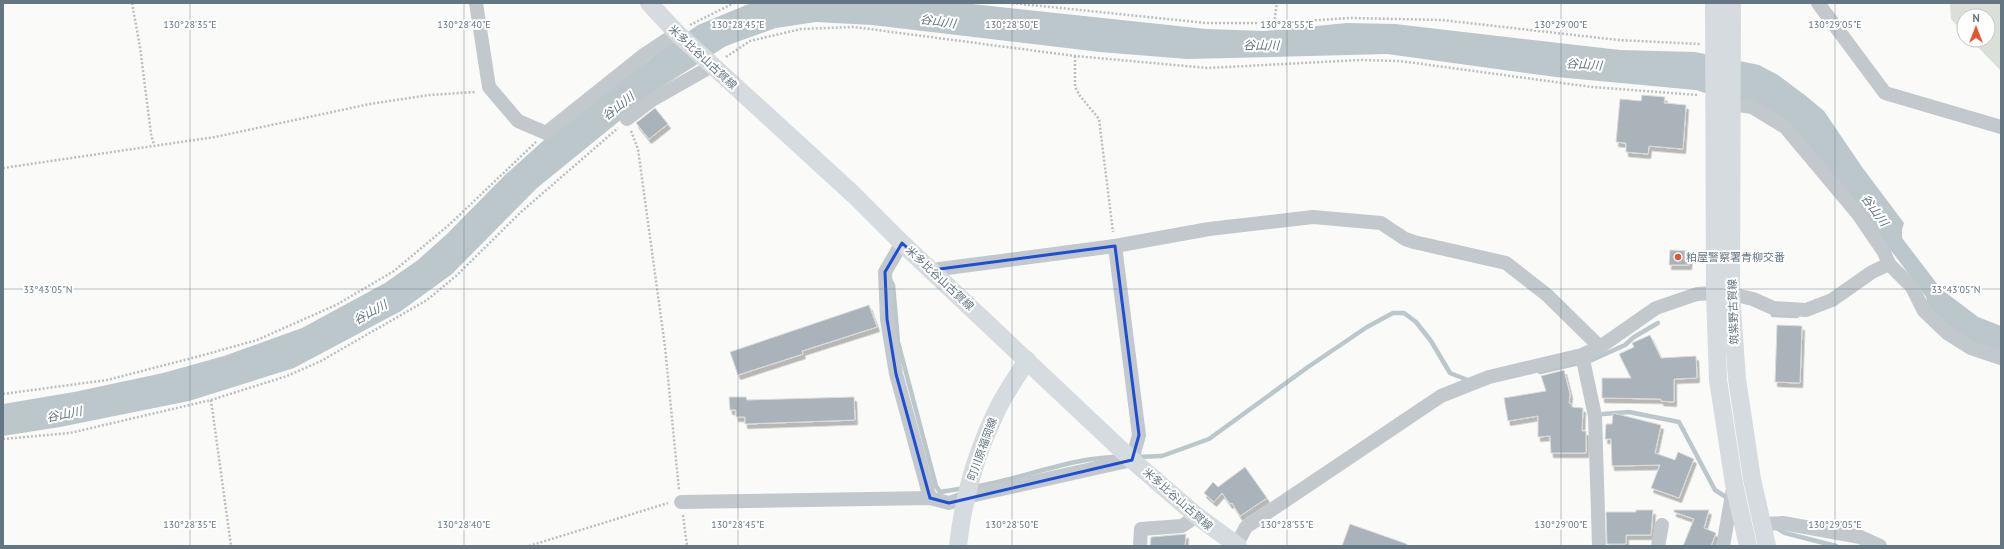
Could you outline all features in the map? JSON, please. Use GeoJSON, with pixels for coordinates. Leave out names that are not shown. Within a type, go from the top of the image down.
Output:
{"type":"FeatureCollection","features":[{"type":"Feature","properties":{"kind":"main road","name":"米多比谷山古賀線"},"geometry":{"type":"LineString","coordinates":[[649,3],[712,66],[854,195],[902,243],[1132,460],[1197,516],[1237,546]]}},
{"type":"Feature","properties":{"kind":"main road","name":"筑紫野古賀線"},"geometry":{"type":"LineString","coordinates":[[1714,3],[1714,97],[1723,294],[1737,378],[1744,432],[1767,546]]}},
{"type":"Feature","properties":{"kind":"main road","name":"筑紫野古賀線"},"geometry":{"type":"LineString","coordinates":[[1732,3],[1732,101],[1718,380],[1734,484],[1748,546]]}},
{"type":"Feature","properties":{"kind":"main road","name":"町川原福岡線"},"geometry":{"type":"LineString","coordinates":[[958,546],[961,518],[966,497],[984,438],[997,409],[1027,360]]}},
{"type":"Feature","properties":{"kind":"street"},"geometry":{"type":"LineString","coordinates":[[476,3],[489,87],[518,121],[546,133],[645,54],[679,34]]}},
{"type":"Feature","properties":{"kind":"street"},"geometry":{"type":"LineString","coordinates":[[1824,5],[1885,93],[2001,127]]}},
{"type":"Feature","properties":{"kind":"street"},"geometry":{"type":"LineString","coordinates":[[627,119],[652,100],[712,66]]}},
{"type":"Feature","properties":{"kind":"street"},"geometry":{"type":"LineString","coordinates":[[1732,101],[1752,107],[1785,127],[1858,214],[1884,252],[1889,264],[1912,287],[1924,311],[1947,333],[1972,348],[2001,358]]}},
{"type":"Feature","properties":{"kind":"street"},"geometry":{"type":"LineString","coordinates":[[932,270],[1115,246],[1209,229],[1313,218],[1381,223],[1405,239],[1414,242],[1506,263],[1547,295],[1600,347]]}},
{"type":"Feature","properties":{"kind":"street"},"geometry":{"type":"LineString","coordinates":[[902,243],[885,272],[887,320],[896,374],[930,498]]}},
{"type":"Feature","properties":{"kind":"street"},"geometry":{"type":"LineString","coordinates":[[681,502],[930,498],[949,503],[966,497],[1132,460],[1139,435],[1115,246]]}},
{"type":"Feature","properties":{"kind":"street"},"geometry":{"type":"LineString","coordinates":[[1237,546],[1246,527],[1441,396],[1488,377],[1582,355],[1600,347],[1656,308],[1696,294],[1723,294],[1753,299],[1772,308],[1806,310],[1832,300],[1872,272],[1889,264]]}},
{"type":"Feature","properties":{"kind":"street"},"geometry":{"type":"LineString","coordinates":[[1582,355],[1594,416],[1599,546]]}},
{"type":"Feature","properties":{"kind":"street"},"geometry":{"type":"LineString","coordinates":[[1723,546],[1734,484]]}},
{"type":"Feature","properties":{"kind":"street"},"geometry":{"type":"LineString","coordinates":[[1140,546],[1141,528],[1182,526],[1197,516]]}},
{"type":"Feature","properties":{"kind":"street"},"geometry":{"type":"LineString","coordinates":[[1762,524],[1783,523],[1860,537],[1880,546]]}},
{"type":"Feature","properties":{"kind":"street"},"geometry":{"type":"LineString","coordinates":[[1658,546],[1662,525]]}},
{"type":"Feature","properties":{"kind":"path"},"geometry":{"type":"LineString","coordinates":[[132,3],[154,145]]}},
{"type":"Feature","properties":{"kind":"path"},"geometry":{"type":"LineString","coordinates":[[679,34],[704,17],[734,3]]}},
{"type":"Feature","properties":{"kind":"path"},"geometry":{"type":"LineString","coordinates":[[1012,3],[1206,23],[1274,23],[1350,18],[1442,20],[1618,40],[1714,49]]}},
{"type":"Feature","properties":{"kind":"path"},"geometry":{"type":"LineString","coordinates":[[1274,23],[1277,3]]}},
{"type":"Feature","properties":{"kind":"path"},"geometry":{"type":"LineString","coordinates":[[712,66],[750,41],[801,28],[854,27],[1075,56],[1208,68],[1360,60],[1400,61],[1592,87],[1714,97]]}},
{"type":"Feature","properties":{"kind":"path"},"geometry":{"type":"LineString","coordinates":[[1075,56],[1075,87],[1080,96],[1099,119],[1115,246]]}},
{"type":"Feature","properties":{"kind":"path"},"geometry":{"type":"LineString","coordinates":[[3,168],[215,137],[370,104],[429,95],[477,92],[489,87]]}},
{"type":"Feature","properties":{"kind":"path"},"geometry":{"type":"LineString","coordinates":[[3,439],[70,433],[211,400],[287,376],[321,361],[427,300],[456,276],[521,212],[627,119],[638,149],[665,347],[687,546]]}},
{"type":"Feature","properties":{"kind":"path"},"geometry":{"type":"LineString","coordinates":[[3,394],[107,380],[200,356],[257,340],[336,305],[400,266],[450,224],[546,133]]}},
{"type":"Feature","properties":{"kind":"path"},"geometry":{"type":"LineString","coordinates":[[211,400],[231,546]]}},
{"type":"Feature","properties":{"kind":"path"},"geometry":{"type":"LineString","coordinates":[[529,546],[662,504],[681,502]]}},
{"type":"Feature","properties":{"kind":"highlighted area"},"geometry":{"type":"Polygon","coordinates":[[[902,243],[932,270],[1115,246],[1139,435],[1132,460],[949,503],[930,498],[896,374],[887,319],[885,272],[902,243]]]}},
{"type":"Feature","properties":{"kind":"shaded area"},"geometry":{"type":"Polygon","coordinates":[[[1950,3],[2001,3],[2001,71],[1979,48],[1996,48],[1996,8],[1956,8],[1956,24],[1951,19],[1950,3]]]}},
{"type":"Feature","properties":{"kind":"water","name":"谷山川"},"geometry":{"type":"Polygon","coordinates":[[[751,3],[963,3],[1206,29],[1264,31],[1347,23],[1395,24],[1620,50],[1695,52],[1759,65],[1778,75],[1824,111],[1862,167],[1904,223],[1902,238],[1941,289],[1978,317],[2001,326],[2001,353],[1965,340],[1928,307],[1926,297],[1856,204],[1784,119],[1696,90],[1556,77],[1387,54],[1187,59],[1100,52],[872,25],[816,22],[776,28],[726,46],[660,88],[537,188],[452,274],[401,311],[294,368],[189,401],[60,427],[3,436],[3,404],[74,392],[163,373],[224,356],[302,328],[385,283],[418,260],[447,234],[504,176],[554,131],[662,50],[698,25],[751,3]]]}},
{"type":"Feature","properties":{"kind":"building"},"geometry":{"type":"Polygon","coordinates":[[[1642,95],[1665,97],[1664,103],[1686,105],[1683,149],[1649,146],[1648,154],[1626,152],[1626,143],[1616,142],[1620,99],[1641,101],[1642,95]]]}},
{"type":"Feature","properties":{"kind":"building"},"geometry":{"type":"Polygon","coordinates":[[[655,108],[668,124],[649,139],[636,123],[655,108]]]}},
{"type":"Feature","properties":{"kind":"building"},"geometry":{"type":"Polygon","coordinates":[[[1670,250],[1690,251],[1689,265],[1669,265],[1670,250]]]}},
{"type":"Feature","properties":{"kind":"building"},"geometry":{"type":"Polygon","coordinates":[[[869,305],[877,327],[802,351],[803,354],[738,375],[730,352],[869,305]]]}},
{"type":"Feature","properties":{"kind":"building"},"geometry":{"type":"Polygon","coordinates":[[[1777,325],[1802,326],[1800,383],[1775,382],[1777,325]]]}},
{"type":"Feature","properties":{"kind":"building"},"geometry":{"type":"Polygon","coordinates":[[[1650,335],[1661,358],[1696,356],[1697,378],[1674,379],[1674,402],[1661,401],[1661,399],[1602,398],[1602,378],[1631,378],[1619,354],[1634,347],[1632,343],[1650,335]]]}},
{"type":"Feature","properties":{"kind":"building"},"geometry":{"type":"Polygon","coordinates":[[[1564,370],[1570,394],[1569,403],[1572,404],[1572,407],[1583,408],[1582,431],[1586,431],[1586,453],[1551,453],[1550,436],[1538,437],[1538,416],[1508,421],[1504,398],[1546,391],[1541,376],[1564,370]]]}},
{"type":"Feature","properties":{"kind":"building"},"geometry":{"type":"Polygon","coordinates":[[[729,397],[746,397],[747,400],[854,397],[855,420],[745,424],[745,417],[736,417],[736,410],[730,410],[729,397]]]}},
{"type":"Feature","properties":{"kind":"building"},"geometry":{"type":"Polygon","coordinates":[[[1613,413],[1661,425],[1655,453],[1675,460],[1678,452],[1694,459],[1679,498],[1651,488],[1660,465],[1612,466],[1611,439],[1605,439],[1606,424],[1612,424],[1613,413]]]}},
{"type":"Feature","properties":{"kind":"building"},"geometry":{"type":"Polygon","coordinates":[[[1245,467],[1267,498],[1240,516],[1232,503],[1230,504],[1222,493],[1214,502],[1204,493],[1213,482],[1218,487],[1245,467]]]}},
{"type":"Feature","properties":{"kind":"building"},"geometry":{"type":"Polygon","coordinates":[[[1636,510],[1653,510],[1651,535],[1626,535],[1626,544],[1607,544],[1606,512],[1636,512],[1636,510]]]}},
{"type":"Feature","properties":{"kind":"building"},"geometry":{"type":"Polygon","coordinates":[[[1674,510],[1709,510],[1704,528],[1716,533],[1711,546],[1683,546],[1694,519],[1674,512],[1674,510]]]}},
{"type":"Feature","properties":{"kind":"building"},"geometry":{"type":"Polygon","coordinates":[[[1350,524],[1407,544],[1407,546],[1342,546],[1350,524]]]}},
{"type":"Feature","properties":{"kind":"building"},"geometry":{"type":"Polygon","coordinates":[[[1186,534],[1185,546],[1150,546],[1151,537],[1186,534]]]}},
{"type":"Feature","properties":{"kind":"waterway"},"geometry":{"type":"LineString","coordinates":[[890,280],[893,285],[898,342],[936,486],[940,492],[965,488]]}},
{"type":"Feature","properties":{"kind":"waterway"},"geometry":{"type":"LineString","coordinates":[[1137,457],[1162,456],[1209,439],[1308,367],[1367,327],[1393,313],[1404,313],[1416,322],[1431,341],[1450,373],[1470,381]]}},
{"type":"Feature","properties":{"kind":"waterway"},"geometry":{"type":"LineString","coordinates":[[1773,315],[1797,316]]}},
{"type":"Feature","properties":{"kind":"waterway"},"geometry":{"type":"LineString","coordinates":[[1540,372],[1592,360],[1625,345],[1634,337],[1658,323]]}},
{"type":"Feature","properties":{"kind":"waterway"},"geometry":{"type":"LineString","coordinates":[[1603,414],[1629,412],[1679,422],[1715,490],[1729,499]]}},
{"type":"Feature","properties":{"kind":"waterway"},"geometry":{"type":"LineString","coordinates":[[972,487],[990,484],[1082,461],[1119,457]]}},
{"type":"Feature","properties":{"kind":"waterway"},"geometry":{"type":"LineString","coordinates":[[1775,527],[1785,533],[1836,546]]}},
{"type":"Feature","properties":{"kind":"place","name":"粕屋警察署青柳交番"},"geometry":{"type":"Point","coordinates":[1678,257]}}]}
